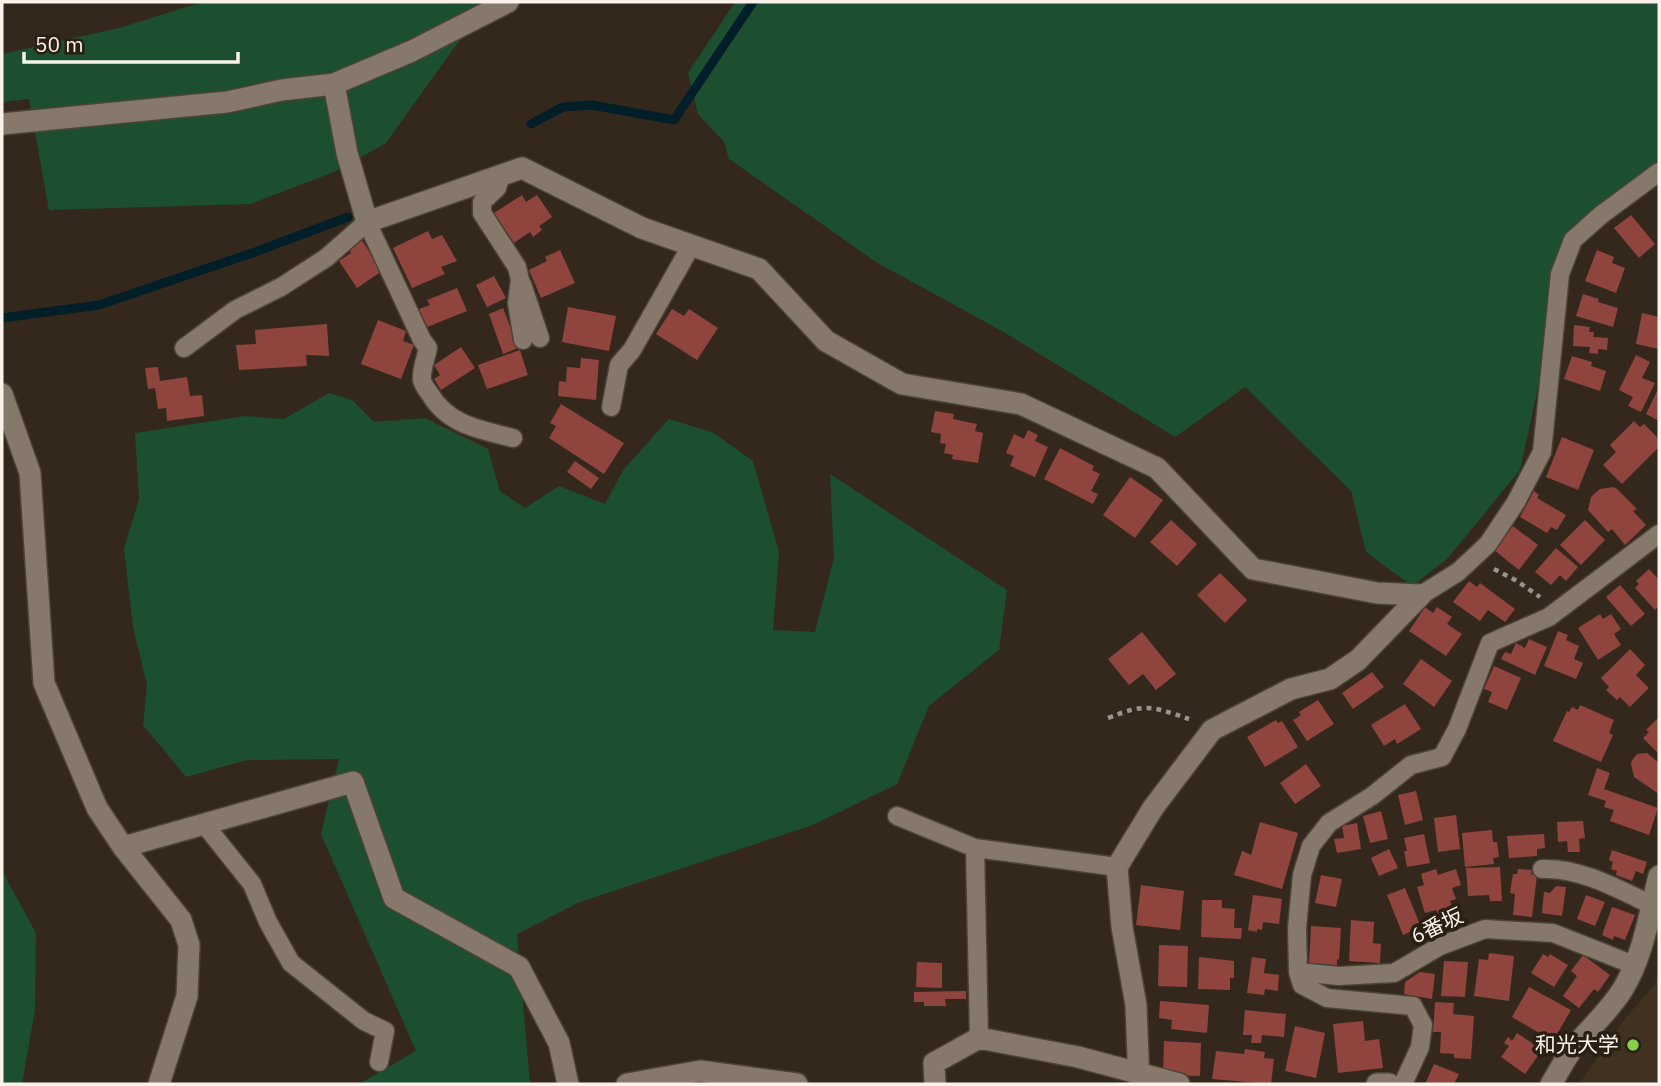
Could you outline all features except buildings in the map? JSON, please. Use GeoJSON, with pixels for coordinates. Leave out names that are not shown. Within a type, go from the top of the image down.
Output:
{"type":"FeatureCollection","features":[{"type":"Feature","properties":{"kind":"street"},"geometry":{"type":"LineString","coordinates":[[2,124],[227,102],[282,90],[334,84],[412,51],[508,2]]}},
{"type":"Feature","properties":{"kind":"street"},"geometry":{"type":"LineString","coordinates":[[334,84],[347,153],[366,222],[522,168],[642,228],[759,270],[826,341],[902,384],[1021,404],[1157,468],[1253,569],[1377,593],[1421,595]]}},
{"type":"Feature","properties":{"kind":"street"},"geometry":{"type":"LineString","coordinates":[[2,394],[30,473],[44,683],[97,808],[123,847],[181,920],[189,945],[187,996],[159,1084]]}},
{"type":"Feature","properties":{"kind":"street"},"geometry":{"type":"LineString","coordinates":[[1139,1079],[1136,1005],[1122,927],[1117,867],[1153,808],[1212,730],[1291,689],[1330,679],[1358,660],[1421,595]]}},
{"type":"Feature","properties":{"kind":"street"},"geometry":{"type":"LineString","coordinates":[[123,847],[353,782],[394,898],[519,967],[559,1043],[568,1084]]}},
{"type":"Feature","properties":{"kind":"street"},"geometry":{"type":"LineString","coordinates":[[1551,1084],[1572,1050],[1622,990],[1651,917],[1651,905],[1659,876]]}},
{"type":"Feature","properties":{"kind":"street"},"geometry":{"type":"LineString","coordinates":[[935,1084],[934,1063],[979,1038],[1065,1054],[1139,1079],[1178,1084]]}},
{"type":"Feature","properties":{"kind":"street"},"geometry":{"type":"LineString","coordinates":[[627,1084],[700,1071],[797,1084]]}},
{"type":"Feature","properties":{"kind":"street"},"geometry":{"type":"LineString","coordinates":[[1377,1084],[1389,1084]]}},
{"type":"Feature","properties":{"kind":"lane"},"geometry":{"type":"LineString","coordinates":[[1421,595],[1474,559],[1488,544],[1516,502],[1542,452],[1560,274],[1573,240],[1601,215],[1659,172]]}},
{"type":"Feature","properties":{"kind":"lane"},"geometry":{"type":"LineString","coordinates":[[501,175],[497,188],[482,202],[482,213],[517,267],[532,339]]}},
{"type":"Feature","properties":{"kind":"lane"},"geometry":{"type":"LineString","coordinates":[[184,348],[235,310],[281,287],[326,257],[366,222],[428,348],[422,382],[435,402],[450,418],[513,438]]}},
{"type":"Feature","properties":{"kind":"lane"},"geometry":{"type":"LineString","coordinates":[[611,407],[619,365],[632,350],[691,246]]}},
{"type":"Feature","properties":{"kind":"lane"},"geometry":{"type":"LineString","coordinates":[[1403,1084],[1420,1047],[1423,1025],[1413,1006],[1327,998],[1302,985],[1298,972],[1297,928],[1302,875],[1311,846],[1329,823],[1372,796],[1411,765],[1442,757],[1457,729],[1490,643],[1549,617],[1659,534]]}},
{"type":"Feature","properties":{"kind":"lane"},"geometry":{"type":"LineString","coordinates":[[897,816],[975,848],[1117,867]]}},
{"type":"Feature","properties":{"kind":"lane"},"geometry":{"type":"LineString","coordinates":[[205,825],[252,884],[268,922],[291,963],[364,1021],[385,1031],[379,1062]]}},
{"type":"Feature","properties":{"kind":"lane"},"geometry":{"type":"LineString","coordinates":[[975,848],[979,1038]]}},
{"type":"Feature","properties":{"kind":"lane"},"geometry":{"type":"LineString","coordinates":[[1542,869],[1559,868],[1651,905]]}},
{"type":"Feature","properties":{"kind":"lane","name":"6番坂"},"geometry":{"type":"LineString","coordinates":[[1298,972],[1339,976],[1394,973],[1440,946],[1485,929],[1553,933],[1634,965]]}},
{"type":"Feature","properties":{"kind":"path"},"geometry":{"type":"LineString","coordinates":[[1474,559],[1517,581],[1558,610]]}},
{"type":"Feature","properties":{"kind":"path"},"geometry":{"type":"LineString","coordinates":[[1108,718],[1136,707],[1158,708],[1212,730]]}},
{"type":"Feature","properties":{"kind":"shaded area","name":"和光大学"},"geometry":{"type":"Polygon","coordinates":[[[1659,973],[1659,1084],[1579,1084],[1624,1020],[1654,985],[1659,973]]]}},
{"type":"Feature","properties":{"kind":"green space"},"geometry":{"type":"Polygon","coordinates":[[[203,2],[487,2],[386,143],[334,172],[250,204],[49,210],[29,99],[2,102],[2,54],[119,28],[203,2]]]}},
{"type":"Feature","properties":{"kind":"green space"},"geometry":{"type":"Polygon","coordinates":[[[735,2],[1659,2],[1659,162],[1577,238],[1555,283],[1540,379],[1520,470],[1447,559],[1412,586],[1366,552],[1351,491],[1245,387],[1175,437],[1002,331],[876,262],[729,159],[724,142],[698,114],[688,73],[735,2]]]}},
{"type":"Feature","properties":{"kind":"green space"},"geometry":{"type":"Polygon","coordinates":[[[329,393],[352,400],[374,422],[425,418],[488,449],[500,491],[525,508],[559,486],[605,504],[624,469],[669,419],[714,433],[753,461],[779,552],[773,630],[815,632],[834,558],[830,474],[1007,590],[999,650],[929,706],[897,784],[813,825],[580,902],[517,934],[530,1084],[359,1084],[416,1051],[321,834],[339,759],[247,760],[186,777],[143,725],[147,685],[133,627],[124,549],[139,499],[135,433],[245,416],[284,419],[329,393]]]}},
{"type":"Feature","properties":{"kind":"green space"},"geometry":{"type":"Polygon","coordinates":[[[2,871],[36,933],[35,1010],[22,1084],[2,1084],[2,871]]]}},
{"type":"Feature","properties":{"kind":"waterway"},"geometry":{"type":"LineString","coordinates":[[531,124],[563,107],[592,105],[674,120],[753,2]]}},
{"type":"Feature","properties":{"kind":"waterway"},"geometry":{"type":"LineString","coordinates":[[2,318],[99,305],[348,217]]}},
{"type":"Feature","properties":{"kind":"place","name":"和光大学"},"geometry":{"type":"Point","coordinates":[1633,1045]}}]}
